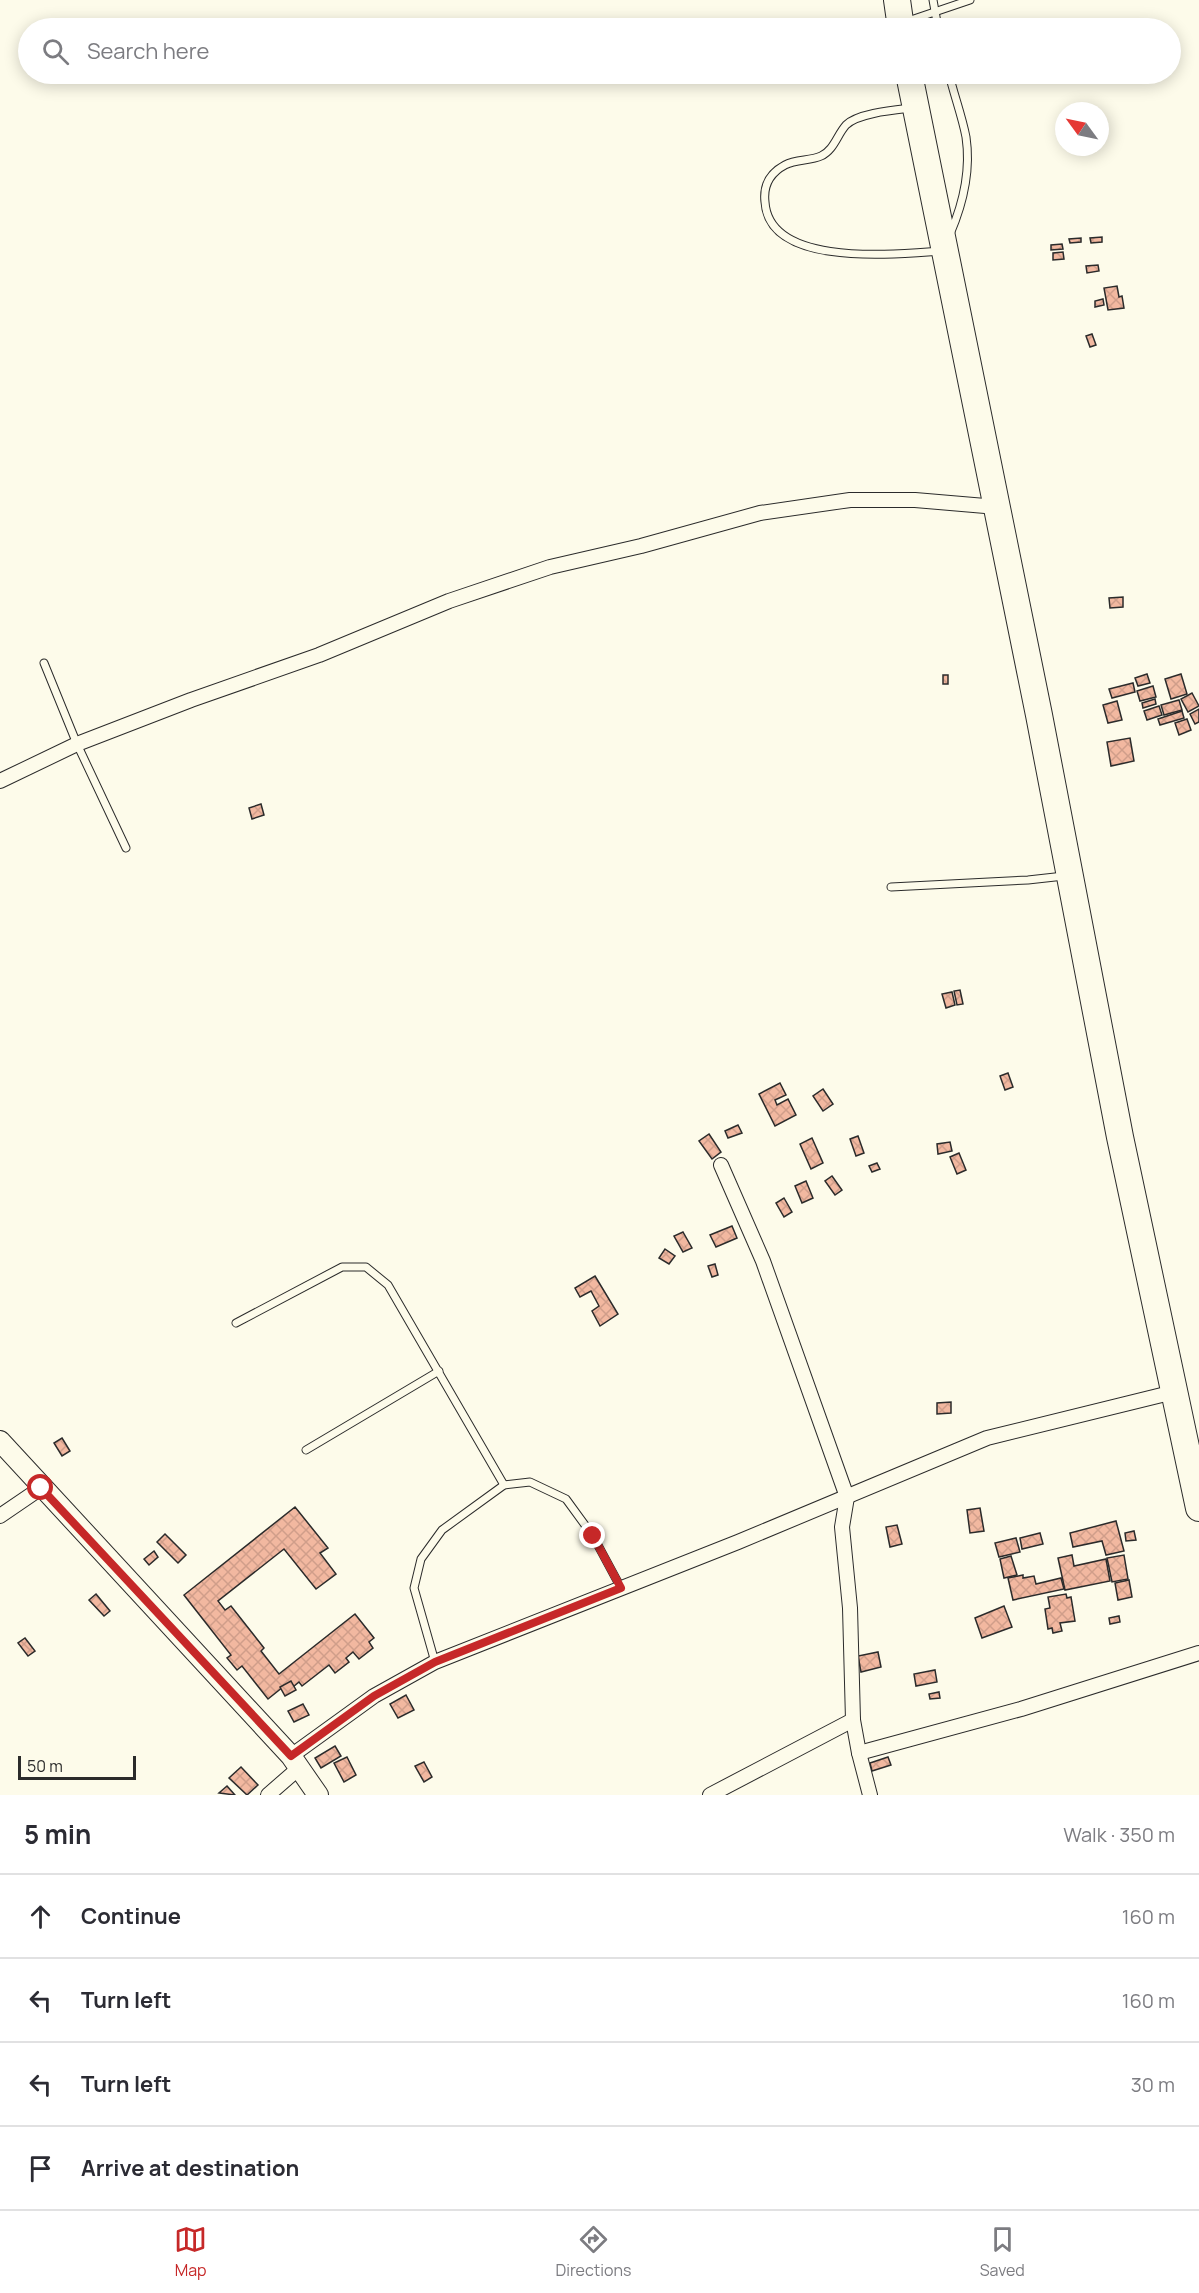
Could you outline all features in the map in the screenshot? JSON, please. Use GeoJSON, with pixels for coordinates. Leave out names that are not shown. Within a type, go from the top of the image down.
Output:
{"type":"FeatureCollection","features":[{"type":"Feature","properties":{"kind":"highway"},"geometry":{"type":"LineString","coordinates":[[911,84],[997,507],[1120,1137],[1174,1392],[1193,1453],[1199,1508]]}},
{"type":"Feature","properties":{"kind":"street"},"geometry":{"type":"LineString","coordinates":[[0,781],[77,744],[191,699],[319,655],[449,601],[550,567],[641,546],[760,513],[850,500],[915,500],[997,507]]}},
{"type":"Feature","properties":{"kind":"street"},"geometry":{"type":"LineString","coordinates":[[721,1165],[763,1261],[847,1497],[842,1527],[850,1608],[853,1720],[870,1795]]}},
{"type":"Feature","properties":{"kind":"street"},"geometry":{"type":"LineString","coordinates":[[268,1795],[295,1762],[374,1696],[435,1662],[847,1497],[987,1438],[1174,1392]]}},
{"type":"Feature","properties":{"kind":"street"},"geometry":{"type":"LineString","coordinates":[[0,1441],[295,1762],[318,1795]]}},
{"type":"Feature","properties":{"kind":"street"},"geometry":{"type":"LineString","coordinates":[[0,1516],[41,1488]]}},
{"type":"Feature","properties":{"kind":"street"},"geometry":{"type":"LineString","coordinates":[[859,1753],[1021,1709],[1199,1653]]}},
{"type":"Feature","properties":{"kind":"street"},"geometry":{"type":"LineString","coordinates":[[710,1795],[853,1720]]}},
{"type":"Feature","properties":{"kind":"lane"},"geometry":{"type":"LineString","coordinates":[[933,0],[936,18]]}},
{"type":"Feature","properties":{"kind":"lane"},"geometry":{"type":"LineString","coordinates":[[899,18],[935,13],[970,0]]}},
{"type":"Feature","properties":{"kind":"lane"},"geometry":{"type":"LineString","coordinates":[[914,107],[872,114],[849,122],[839,133],[832,148],[821,156],[787,164],[771,175],[764,191],[765,210],[774,229],[791,241],[816,249],[858,254],[943,250],[963,200],[968,167],[966,137],[952,84]]}},
{"type":"Feature","properties":{"kind":"lane"},"geometry":{"type":"LineString","coordinates":[[44,663],[77,744],[126,848]]}},
{"type":"Feature","properties":{"kind":"lane"},"geometry":{"type":"LineString","coordinates":[[891,887],[1070,876]]}},
{"type":"Feature","properties":{"kind":"lane"},"geometry":{"type":"LineString","coordinates":[[236,1323],[342,1267],[366,1267],[388,1285],[504,1485]]}},
{"type":"Feature","properties":{"kind":"lane"},"geometry":{"type":"LineString","coordinates":[[306,1450],[439,1371]]}},
{"type":"Feature","properties":{"kind":"lane"},"geometry":{"type":"LineString","coordinates":[[435,1662],[414,1588],[421,1559],[442,1530],[504,1485],[530,1482],[566,1499],[593,1536],[621,1588]]}},
{"type":"Feature","properties":{"kind":"building"},"geometry":{"type":"Polygon","coordinates":[[[1102,237],[1102,242],[1091,243],[1090,238],[1102,237]]]}},
{"type":"Feature","properties":{"kind":"building"},"geometry":{"type":"Polygon","coordinates":[[[1081,238],[1081,242],[1070,243],[1069,239],[1081,238]]]}},
{"type":"Feature","properties":{"kind":"building"},"geometry":{"type":"Polygon","coordinates":[[[1062,244],[1063,249],[1051,250],[1051,245],[1062,244]]]}},
{"type":"Feature","properties":{"kind":"building"},"geometry":{"type":"Polygon","coordinates":[[[1063,252],[1064,259],[1053,260],[1053,253],[1063,252]]]}},
{"type":"Feature","properties":{"kind":"building"},"geometry":{"type":"Polygon","coordinates":[[[1098,265],[1099,271],[1087,273],[1086,266],[1098,265]]]}},
{"type":"Feature","properties":{"kind":"building"},"geometry":{"type":"Polygon","coordinates":[[[1117,286],[1124,308],[1108,310],[1104,288],[1117,286]]]}},
{"type":"Feature","properties":{"kind":"building"},"geometry":{"type":"Polygon","coordinates":[[[1103,299],[1104,305],[1095,307],[1095,301],[1103,299]]]}},
{"type":"Feature","properties":{"kind":"building"},"geometry":{"type":"Polygon","coordinates":[[[1092,334],[1096,345],[1090,347],[1086,336],[1092,334]]]}},
{"type":"Feature","properties":{"kind":"building"},"geometry":{"type":"Polygon","coordinates":[[[1123,597],[1123,607],[1110,608],[1109,598],[1123,597]]]}},
{"type":"Feature","properties":{"kind":"building"},"geometry":{"type":"Polygon","coordinates":[[[1147,674],[1150,683],[1138,686],[1135,678],[1147,674]]]}},
{"type":"Feature","properties":{"kind":"building"},"geometry":{"type":"Polygon","coordinates":[[[1181,674],[1187,694],[1171,699],[1165,679],[1181,674]]]}},
{"type":"Feature","properties":{"kind":"building"},"geometry":{"type":"Polygon","coordinates":[[[943,675],[948,675],[948,684],[943,684],[943,675]]]}},
{"type":"Feature","properties":{"kind":"building"},"geometry":{"type":"Polygon","coordinates":[[[1133,683],[1135,692],[1112,698],[1109,689],[1133,683]]]}},
{"type":"Feature","properties":{"kind":"building"},"geometry":{"type":"Polygon","coordinates":[[[1153,686],[1156,697],[1140,701],[1137,691],[1153,686]]]}},
{"type":"Feature","properties":{"kind":"building"},"geometry":{"type":"Polygon","coordinates":[[[1192,693],[1199,706],[1188,712],[1181,699],[1192,693]]]}},
{"type":"Feature","properties":{"kind":"building"},"geometry":{"type":"Polygon","coordinates":[[[1155,699],[1156,704],[1143,708],[1142,703],[1155,699]]]}},
{"type":"Feature","properties":{"kind":"building"},"geometry":{"type":"Polygon","coordinates":[[[1179,700],[1182,710],[1164,715],[1161,705],[1179,700]]]}},
{"type":"Feature","properties":{"kind":"building"},"geometry":{"type":"Polygon","coordinates":[[[1117,701],[1122,720],[1108,723],[1103,705],[1117,701]]]}},
{"type":"Feature","properties":{"kind":"building"},"geometry":{"type":"Polygon","coordinates":[[[1159,706],[1162,715],[1147,720],[1144,711],[1159,706]]]}},
{"type":"Feature","properties":{"kind":"building"},"geometry":{"type":"Polygon","coordinates":[[[1199,709],[1199,722],[1195,724],[1190,714],[1199,709]]]}},
{"type":"Feature","properties":{"kind":"building"},"geometry":{"type":"Polygon","coordinates":[[[1182,711],[1184,718],[1160,725],[1158,719],[1182,711]]]}},
{"type":"Feature","properties":{"kind":"building"},"geometry":{"type":"Polygon","coordinates":[[[1187,719],[1191,730],[1179,735],[1175,723],[1187,719]]]}},
{"type":"Feature","properties":{"kind":"building"},"geometry":{"type":"Polygon","coordinates":[[[1130,738],[1134,761],[1111,766],[1107,742],[1130,738]]]}},
{"type":"Feature","properties":{"kind":"building"},"geometry":{"type":"Polygon","coordinates":[[[261,804],[264,815],[252,819],[249,808],[261,804]]]}},
{"type":"Feature","properties":{"kind":"building"},"geometry":{"type":"Polygon","coordinates":[[[960,990],[963,1004],[957,1005],[954,991],[960,990]]]}},
{"type":"Feature","properties":{"kind":"building"},"geometry":{"type":"Polygon","coordinates":[[[952,992],[955,1005],[946,1008],[942,994],[952,992]]]}},
{"type":"Feature","properties":{"kind":"building"},"geometry":{"type":"Polygon","coordinates":[[[1008,1073],[1013,1087],[1005,1090],[1000,1076],[1008,1073]]]}},
{"type":"Feature","properties":{"kind":"building"},"geometry":{"type":"Polygon","coordinates":[[[780,1083],[786,1095],[775,1100],[777,1105],[788,1099],[796,1115],[775,1126],[759,1094],[780,1083]]]}},
{"type":"Feature","properties":{"kind":"building"},"geometry":{"type":"Polygon","coordinates":[[[823,1089],[833,1104],[823,1111],[813,1096],[823,1089]]]}},
{"type":"Feature","properties":{"kind":"building"},"geometry":{"type":"Polygon","coordinates":[[[738,1125],[742,1133],[728,1138],[725,1131],[738,1125]]]}},
{"type":"Feature","properties":{"kind":"building"},"geometry":{"type":"Polygon","coordinates":[[[709,1134],[721,1152],[712,1159],[699,1141],[709,1134]]]}},
{"type":"Feature","properties":{"kind":"building"},"geometry":{"type":"Polygon","coordinates":[[[858,1136],[864,1153],[856,1156],[850,1139],[858,1136]]]}},
{"type":"Feature","properties":{"kind":"building"},"geometry":{"type":"Polygon","coordinates":[[[812,1138],[823,1163],[811,1169],[800,1144],[812,1138]]]}},
{"type":"Feature","properties":{"kind":"building"},"geometry":{"type":"Polygon","coordinates":[[[950,1142],[952,1151],[938,1154],[937,1144],[950,1142]]]}},
{"type":"Feature","properties":{"kind":"building"},"geometry":{"type":"Polygon","coordinates":[[[959,1153],[966,1170],[957,1174],[950,1157],[959,1153]]]}},
{"type":"Feature","properties":{"kind":"building"},"geometry":{"type":"Polygon","coordinates":[[[877,1163],[880,1169],[872,1172],[869,1166],[877,1163]]]}},
{"type":"Feature","properties":{"kind":"building"},"geometry":{"type":"Polygon","coordinates":[[[832,1176],[842,1190],[835,1195],[825,1181],[832,1176]]]}},
{"type":"Feature","properties":{"kind":"building"},"geometry":{"type":"Polygon","coordinates":[[[806,1181],[813,1198],[802,1203],[795,1186],[806,1181]]]}},
{"type":"Feature","properties":{"kind":"building"},"geometry":{"type":"Polygon","coordinates":[[[784,1198],[792,1212],[784,1217],[776,1203],[784,1198]]]}},
{"type":"Feature","properties":{"kind":"building"},"geometry":{"type":"Polygon","coordinates":[[[732,1226],[737,1238],[716,1247],[710,1235],[732,1226]]]}},
{"type":"Feature","properties":{"kind":"building"},"geometry":{"type":"Polygon","coordinates":[[[683,1232],[692,1248],[683,1252],[674,1236],[683,1232]]]}},
{"type":"Feature","properties":{"kind":"building"},"geometry":{"type":"Polygon","coordinates":[[[665,1249],[675,1256],[669,1264],[659,1258],[665,1249]]]}},
{"type":"Feature","properties":{"kind":"building"},"geometry":{"type":"Polygon","coordinates":[[[715,1264],[718,1275],[712,1277],[708,1266],[715,1264]]]}},
{"type":"Feature","properties":{"kind":"building"},"geometry":{"type":"Polygon","coordinates":[[[595,1276],[618,1314],[600,1326],[592,1311],[599,1306],[591,1291],[580,1297],[575,1288],[595,1276]]]}},
{"type":"Feature","properties":{"kind":"building"},"geometry":{"type":"Polygon","coordinates":[[[951,1402],[951,1413],[937,1414],[937,1403],[951,1402]]]}},
{"type":"Feature","properties":{"kind":"building"},"geometry":{"type":"Polygon","coordinates":[[[62,1438],[70,1451],[62,1456],[54,1443],[62,1438]]]}},
{"type":"Feature","properties":{"kind":"building"},"geometry":{"type":"Polygon","coordinates":[[[295,1507],[328,1548],[320,1553],[336,1574],[316,1589],[284,1549],[218,1601],[225,1610],[231,1606],[264,1648],[261,1651],[279,1674],[355,1614],[374,1638],[369,1642],[373,1648],[359,1659],[353,1652],[346,1658],[349,1662],[335,1673],[329,1665],[302,1686],[299,1682],[287,1692],[283,1687],[268,1699],[242,1666],[237,1670],[227,1658],[231,1655],[184,1595],[295,1507]]]}},
{"type":"Feature","properties":{"kind":"building"},"geometry":{"type":"Polygon","coordinates":[[[980,1508],[984,1531],[970,1533],[967,1510],[980,1508]]]}},
{"type":"Feature","properties":{"kind":"building"},"geometry":{"type":"Polygon","coordinates":[[[1116,1521],[1124,1551],[1106,1555],[1102,1541],[1073,1547],[1070,1533],[1116,1521]]]}},
{"type":"Feature","properties":{"kind":"building"},"geometry":{"type":"Polygon","coordinates":[[[897,1525],[902,1544],[890,1547],[886,1527],[897,1525]]]}},
{"type":"Feature","properties":{"kind":"building"},"geometry":{"type":"Polygon","coordinates":[[[1134,1531],[1136,1540],[1126,1541],[1125,1533],[1134,1531]]]}},
{"type":"Feature","properties":{"kind":"building"},"geometry":{"type":"Polygon","coordinates":[[[1040,1533],[1043,1544],[1022,1549],[1020,1538],[1040,1533]]]}},
{"type":"Feature","properties":{"kind":"building"},"geometry":{"type":"Polygon","coordinates":[[[165,1534],[186,1555],[178,1563],[157,1542],[165,1534]]]}},
{"type":"Feature","properties":{"kind":"building"},"geometry":{"type":"Polygon","coordinates":[[[1016,1538],[1020,1552],[999,1557],[995,1543],[1016,1538]]]}},
{"type":"Feature","properties":{"kind":"building"},"geometry":{"type":"Polygon","coordinates":[[[154,1551],[158,1557],[149,1565],[144,1559],[154,1551]]]}},
{"type":"Feature","properties":{"kind":"building"},"geometry":{"type":"Polygon","coordinates":[[[1072,1555],[1074,1566],[1106,1559],[1110,1581],[1065,1590],[1058,1558],[1072,1555]]]}},
{"type":"Feature","properties":{"kind":"building"},"geometry":{"type":"Polygon","coordinates":[[[1124,1555],[1128,1579],[1112,1582],[1107,1558],[1124,1555]]]}},
{"type":"Feature","properties":{"kind":"building"},"geometry":{"type":"Polygon","coordinates":[[[1011,1556],[1017,1575],[1004,1578],[1000,1559],[1011,1556]]]}},
{"type":"Feature","properties":{"kind":"building"},"geometry":{"type":"Polygon","coordinates":[[[1023,1575],[1023,1578],[1034,1576],[1036,1584],[1061,1578],[1064,1589],[1013,1600],[1008,1578],[1023,1575]]]}},
{"type":"Feature","properties":{"kind":"building"},"geometry":{"type":"Polygon","coordinates":[[[1129,1580],[1132,1597],[1118,1600],[1115,1583],[1129,1580]]]}},
{"type":"Feature","properties":{"kind":"building"},"geometry":{"type":"Polygon","coordinates":[[[96,1594],[110,1611],[104,1616],[89,1600],[96,1594]]]}},
{"type":"Feature","properties":{"kind":"building"},"geometry":{"type":"Polygon","coordinates":[[[1066,1594],[1067,1598],[1071,1597],[1075,1621],[1060,1623],[1062,1631],[1053,1633],[1052,1628],[1048,1629],[1045,1609],[1050,1608],[1048,1597],[1066,1594]]]}},
{"type":"Feature","properties":{"kind":"building"},"geometry":{"type":"Polygon","coordinates":[[[1004,1606],[1012,1627],[982,1638],[975,1618],[1004,1606]]]}},
{"type":"Feature","properties":{"kind":"building"},"geometry":{"type":"Polygon","coordinates":[[[1119,1616],[1120,1622],[1110,1624],[1109,1618],[1119,1616]]]}},
{"type":"Feature","properties":{"kind":"building"},"geometry":{"type":"Polygon","coordinates":[[[25,1638],[35,1651],[28,1656],[18,1643],[25,1638]]]}},
{"type":"Feature","properties":{"kind":"building"},"geometry":{"type":"Polygon","coordinates":[[[878,1652],[881,1667],[861,1672],[858,1656],[878,1652]]]}},
{"type":"Feature","properties":{"kind":"building"},"geometry":{"type":"Polygon","coordinates":[[[935,1670],[937,1682],[916,1686],[914,1674],[935,1670]]]}},
{"type":"Feature","properties":{"kind":"building"},"geometry":{"type":"Polygon","coordinates":[[[291,1681],[296,1690],[285,1696],[280,1687],[291,1681]]]}},
{"type":"Feature","properties":{"kind":"building"},"geometry":{"type":"Polygon","coordinates":[[[939,1692],[940,1698],[930,1699],[929,1694],[939,1692]]]}},
{"type":"Feature","properties":{"kind":"building"},"geometry":{"type":"Polygon","coordinates":[[[406,1695],[414,1710],[398,1718],[390,1704],[406,1695]]]}},
{"type":"Feature","properties":{"kind":"building"},"geometry":{"type":"Polygon","coordinates":[[[303,1704],[309,1715],[294,1722],[288,1711],[303,1704]]]}},
{"type":"Feature","properties":{"kind":"building"},"geometry":{"type":"Polygon","coordinates":[[[335,1746],[341,1756],[321,1768],[315,1758],[335,1746]]]}},
{"type":"Feature","properties":{"kind":"building"},"geometry":{"type":"Polygon","coordinates":[[[347,1757],[356,1775],[344,1782],[334,1763],[347,1757]]]}},
{"type":"Feature","properties":{"kind":"building"},"geometry":{"type":"Polygon","coordinates":[[[888,1757],[891,1765],[872,1771],[870,1763],[888,1757]]]}},
{"type":"Feature","properties":{"kind":"building"},"geometry":{"type":"Polygon","coordinates":[[[424,1762],[432,1777],[424,1782],[415,1766],[424,1762]]]}},
{"type":"Feature","properties":{"kind":"building"},"geometry":{"type":"Polygon","coordinates":[[[241,1767],[258,1785],[247,1795],[229,1778],[241,1767]]]}},
{"type":"Feature","properties":{"kind":"building"},"geometry":{"type":"Polygon","coordinates":[[[227,1786],[235,1795],[219,1793],[227,1786]]]}},
{"type":"Feature","properties":{"kind":"route"},"geometry":{"type":"LineString","coordinates":[[41,1488],[291,1756],[374,1696],[435,1662],[621,1588],[593,1536]]}}]}
